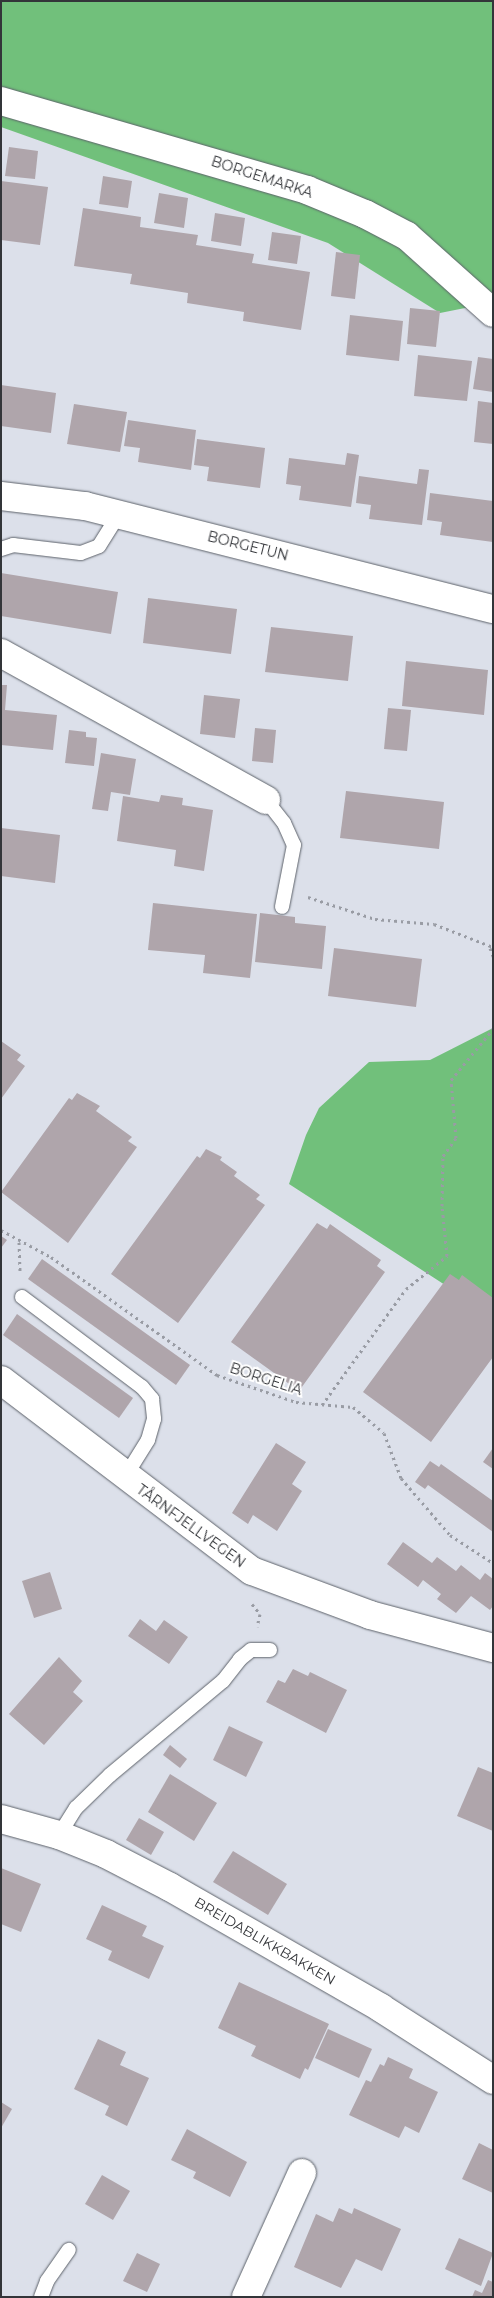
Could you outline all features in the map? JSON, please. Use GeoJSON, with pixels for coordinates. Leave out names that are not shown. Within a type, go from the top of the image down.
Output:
{"type":"FeatureCollection","features":[{"type":"Feature","properties":{"kind":"street","name":"BORGEMARKA"},"geometry":{"type":"LineString","coordinates":[[1,101],[298,187],[365,214],[407,236],[493,313]]}},
{"type":"Feature","properties":{"kind":"street","name":"BORGETUN"},"geometry":{"type":"LineString","coordinates":[[1,496],[85,506],[493,609]]}},
{"type":"Feature","properties":{"kind":"street"},"geometry":{"type":"LineString","coordinates":[[1,653],[266,800]]}},
{"type":"Feature","properties":{"kind":"street","name":"TÅRNFJELLVEGEN"},"geometry":{"type":"LineString","coordinates":[[1,1380],[125,1478],[252,1571],[370,1615],[493,1648]]}},
{"type":"Feature","properties":{"kind":"street","name":"BREIDABLIKKBAKKEN"},"geometry":{"type":"LineString","coordinates":[[13,1822],[59,1835],[106,1854],[170,1887],[381,2008],[493,2080]]}},
{"type":"Feature","properties":{"kind":"street"},"geometry":{"type":"LineString","coordinates":[[246,2297],[302,2173]]}},
{"type":"Feature","properties":{"kind":"lane"},"geometry":{"type":"LineString","coordinates":[[1,549],[12,545],[81,553],[100,546],[118,515]]}},
{"type":"Feature","properties":{"kind":"lane"},"geometry":{"type":"LineString","coordinates":[[266,800],[284,823],[294,845],[282,907]]}},
{"type":"Feature","properties":{"kind":"lane"},"geometry":{"type":"LineString","coordinates":[[22,1297],[142,1387],[152,1399],[154,1419],[148,1440],[125,1478]]}},
{"type":"Feature","properties":{"kind":"lane"},"geometry":{"type":"LineString","coordinates":[[59,1835],[76,1808],[110,1775],[223,1681],[251,1650],[270,1650]]}},
{"type":"Feature","properties":{"kind":"lane"},"geometry":{"type":"LineString","coordinates":[[41,2297],[47,2281],[69,2250]]}},
{"type":"Feature","properties":{"kind":"path"},"geometry":{"type":"LineString","coordinates":[[286,890],[375,919],[434,924],[491,947],[493,956]]}},
{"type":"Feature","properties":{"kind":"path"},"geometry":{"type":"LineString","coordinates":[[322,1404],[406,1289],[448,1256],[442,1189],[443,1156],[456,1138],[451,1080],[493,1029]]}},
{"type":"Feature","properties":{"kind":"path","name":"BORGELIA"},"geometry":{"type":"LineString","coordinates":[[1,1230],[19,1242],[51,1257],[217,1374],[296,1402],[353,1407],[384,1433],[401,1478],[450,1535],[493,1563]]}},
{"type":"Feature","properties":{"kind":"path"},"geometry":{"type":"LineString","coordinates":[[19,1242],[22,1297]]}},
{"type":"Feature","properties":{"kind":"path"},"geometry":{"type":"LineString","coordinates":[[251,1650],[260,1617],[245,1596],[244,1585],[252,1571]]}},
{"type":"Feature","properties":{"kind":"green space"},"geometry":{"type":"Polygon","coordinates":[[[1,1],[493,1],[493,292],[470,307],[440,313],[328,243],[1,127],[1,1]]]}},
{"type":"Feature","properties":{"kind":"green space"},"geometry":{"type":"Polygon","coordinates":[[[493,1028],[493,1316],[289,1184],[306,1135],[319,1108],[369,1062],[430,1060],[493,1028]]]}},
{"type":"Feature","properties":{"kind":"building"},"geometry":{"type":"Polygon","coordinates":[[[9,147],[38,151],[35,179],[5,176],[9,147]]]}},
{"type":"Feature","properties":{"kind":"building"},"geometry":{"type":"Polygon","coordinates":[[[103,176],[132,181],[128,208],[99,204],[103,176]]]}},
{"type":"Feature","properties":{"kind":"building"},"geometry":{"type":"Polygon","coordinates":[[[1,181],[48,187],[40,245],[1,240],[1,181]]]}},
{"type":"Feature","properties":{"kind":"building"},"geometry":{"type":"Polygon","coordinates":[[[159,193],[188,198],[184,228],[154,223],[159,193]]]}},
{"type":"Feature","properties":{"kind":"building"},"geometry":{"type":"Polygon","coordinates":[[[83,208],[141,217],[140,227],[198,235],[196,245],[254,254],[252,263],[310,272],[301,330],[243,321],[244,312],[187,303],[188,293],[130,284],[132,274],[74,266],[83,208]]]}},
{"type":"Feature","properties":{"kind":"building"},"geometry":{"type":"Polygon","coordinates":[[[215,213],[245,218],[241,246],[211,241],[215,213]]]}},
{"type":"Feature","properties":{"kind":"building"},"geometry":{"type":"Polygon","coordinates":[[[272,232],[301,236],[297,264],[268,260],[272,232]]]}},
{"type":"Feature","properties":{"kind":"building"},"geometry":{"type":"Polygon","coordinates":[[[336,252],[360,255],[355,299],[331,296],[336,252]]]}},
{"type":"Feature","properties":{"kind":"building"},"geometry":{"type":"Polygon","coordinates":[[[410,308],[440,311],[436,347],[407,344],[410,308]]]}},
{"type":"Feature","properties":{"kind":"building"},"geometry":{"type":"Polygon","coordinates":[[[350,315],[403,321],[399,361],[346,355],[350,315]]]}},
{"type":"Feature","properties":{"kind":"building"},"geometry":{"type":"Polygon","coordinates":[[[418,355],[472,361],[467,401],[414,396],[418,355]]]}},
{"type":"Feature","properties":{"kind":"building"},"geometry":{"type":"Polygon","coordinates":[[[478,357],[493,359],[493,392],[473,389],[478,357]]]}},
{"type":"Feature","properties":{"kind":"building"},"geometry":{"type":"Polygon","coordinates":[[[1,385],[56,393],[51,433],[1,426],[1,385]]]}},
{"type":"Feature","properties":{"kind":"building"},"geometry":{"type":"Polygon","coordinates":[[[478,401],[493,403],[493,444],[474,442],[478,401]]]}},
{"type":"Feature","properties":{"kind":"building"},"geometry":{"type":"Polygon","coordinates":[[[74,404],[127,412],[120,452],[67,444],[74,404]]]}},
{"type":"Feature","properties":{"kind":"building"},"geometry":{"type":"Polygon","coordinates":[[[128,420],[196,430],[191,470],[138,462],[140,448],[124,446],[128,420]]]}},
{"type":"Feature","properties":{"kind":"building"},"geometry":{"type":"Polygon","coordinates":[[[197,439],[265,448],[260,488],[207,481],[209,467],[194,465],[197,439]]]}},
{"type":"Feature","properties":{"kind":"building"},"geometry":{"type":"Polygon","coordinates":[[[347,453],[359,455],[351,507],[299,500],[301,486],[286,484],[289,458],[345,465],[347,453]]]}},
{"type":"Feature","properties":{"kind":"building"},"geometry":{"type":"Polygon","coordinates":[[[419,469],[429,470],[422,525],[369,519],[371,505],[356,503],[359,476],[417,484],[419,469]]]}},
{"type":"Feature","properties":{"kind":"building"},"geometry":{"type":"Polygon","coordinates":[[[430,493],[493,501],[493,542],[440,535],[442,522],[427,520],[430,493]]]}},
{"type":"Feature","properties":{"kind":"building"},"geometry":{"type":"Polygon","coordinates":[[[1,573],[118,592],[111,634],[1,616],[1,573]]]}},
{"type":"Feature","properties":{"kind":"building"},"geometry":{"type":"Polygon","coordinates":[[[148,598],[237,609],[231,654],[143,643],[148,598]]]}},
{"type":"Feature","properties":{"kind":"building"},"geometry":{"type":"Polygon","coordinates":[[[271,627],[353,636],[348,681],[265,672],[271,627]]]}},
{"type":"Feature","properties":{"kind":"building"},"geometry":{"type":"Polygon","coordinates":[[[406,661],[488,670],[484,715],[402,706],[406,661]]]}},
{"type":"Feature","properties":{"kind":"building"},"geometry":{"type":"Polygon","coordinates":[[[1,685],[7,685],[5,710],[57,715],[53,750],[1,745],[1,685]]]}},
{"type":"Feature","properties":{"kind":"building"},"geometry":{"type":"Polygon","coordinates":[[[204,695],[240,699],[235,738],[200,734],[204,695]]]}},
{"type":"Feature","properties":{"kind":"building"},"geometry":{"type":"Polygon","coordinates":[[[388,708],[411,710],[407,751],[384,749],[388,708]]]}},
{"type":"Feature","properties":{"kind":"building"},"geometry":{"type":"Polygon","coordinates":[[[255,728],[276,730],[273,763],[252,761],[255,728]]]}},
{"type":"Feature","properties":{"kind":"building"},"geometry":{"type":"Polygon","coordinates":[[[69,730],[86,732],[86,737],[97,738],[94,766],[65,763],[69,730]]]}},
{"type":"Feature","properties":{"kind":"building"},"geometry":{"type":"Polygon","coordinates":[[[101,753],[136,759],[130,795],[111,792],[108,811],[92,809],[101,753]]]}},
{"type":"Feature","properties":{"kind":"building"},"geometry":{"type":"Polygon","coordinates":[[[346,791],[444,802],[439,849],[340,838],[346,791]]]}},
{"type":"Feature","properties":{"kind":"building"},"geometry":{"type":"Polygon","coordinates":[[[161,795],[183,798],[182,805],[213,810],[204,871],[174,866],[176,850],[117,841],[123,796],[159,802],[161,795]]]}},
{"type":"Feature","properties":{"kind":"building"},"geometry":{"type":"Polygon","coordinates":[[[1,828],[60,835],[55,883],[1,876],[1,828]]]}},
{"type":"Feature","properties":{"kind":"building"},"geometry":{"type":"Polygon","coordinates":[[[153,903],[257,914],[250,978],[203,973],[205,955],[148,950],[153,903]]]}},
{"type":"Feature","properties":{"kind":"building"},"geometry":{"type":"Polygon","coordinates":[[[260,913],[295,917],[295,923],[326,926],[322,969],[255,962],[260,913]]]}},
{"type":"Feature","properties":{"kind":"building"},"geometry":{"type":"Polygon","coordinates":[[[334,948],[422,959],[416,1007],[328,996],[334,948]]]}},
{"type":"Feature","properties":{"kind":"building"},"geometry":{"type":"Polygon","coordinates":[[[1,1041],[21,1055],[17,1060],[25,1066],[1,1099],[1,1041]]]}},
{"type":"Feature","properties":{"kind":"building"},"geometry":{"type":"Polygon","coordinates":[[[77,1093],[100,1106],[96,1111],[132,1137],[128,1141],[137,1147],[68,1243],[1,1192],[69,1098],[72,1100],[77,1093]]]}},
{"type":"Feature","properties":{"kind":"building"},"geometry":{"type":"Polygon","coordinates":[[[206,1149],[222,1157],[220,1160],[237,1172],[234,1176],[260,1195],[256,1199],[265,1205],[178,1323],[111,1274],[197,1156],[200,1158],[206,1149]]]}},
{"type":"Feature","properties":{"kind":"building"},"geometry":{"type":"Polygon","coordinates":[[[317,1223],[327,1229],[330,1224],[381,1260],[377,1266],[385,1272],[299,1391],[231,1342],[317,1223]]]}},
{"type":"Feature","properties":{"kind":"building"},"geometry":{"type":"Polygon","coordinates":[[[1,1236],[7,1240],[1,1248],[1,1236]]]}},
{"type":"Feature","properties":{"kind":"building"},"geometry":{"type":"Polygon","coordinates":[[[42,1259],[190,1365],[176,1385],[28,1279],[42,1259]]]}},
{"type":"Feature","properties":{"kind":"building"},"geometry":{"type":"Polygon","coordinates":[[[450,1274],[459,1280],[462,1275],[493,1298],[493,1357],[431,1442],[363,1392],[450,1274]]]}},
{"type":"Feature","properties":{"kind":"building"},"geometry":{"type":"Polygon","coordinates":[[[17,1314],[133,1398],[119,1418],[3,1335],[17,1314]]]}},
{"type":"Feature","properties":{"kind":"building"},"geometry":{"type":"Polygon","coordinates":[[[276,1443],[306,1462],[292,1484],[302,1491],[277,1531],[253,1515],[248,1524],[232,1513],[276,1443]]]}},
{"type":"Feature","properties":{"kind":"building"},"geometry":{"type":"Polygon","coordinates":[[[493,1448],[493,1469],[483,1462],[493,1448]]]}},
{"type":"Feature","properties":{"kind":"building"},"geometry":{"type":"Polygon","coordinates":[[[430,1461],[439,1467],[441,1464],[493,1501],[493,1532],[428,1485],[425,1489],[415,1482],[430,1461]]]}},
{"type":"Feature","properties":{"kind":"building"},"geometry":{"type":"Polygon","coordinates":[[[403,1542],[432,1563],[437,1557],[456,1571],[461,1565],[480,1580],[485,1573],[493,1579],[493,1606],[490,1610],[471,1596],[456,1613],[437,1599],[441,1594],[423,1580],[418,1587],[387,1564],[403,1542]]]}},
{"type":"Feature","properties":{"kind":"building"},"geometry":{"type":"Polygon","coordinates":[[[50,1572],[62,1609],[34,1618],[22,1581],[50,1572]]]}},
{"type":"Feature","properties":{"kind":"building"},"geometry":{"type":"Polygon","coordinates":[[[140,1619],[156,1631],[164,1620],[188,1637],[169,1664],[128,1636],[140,1619]]]}},
{"type":"Feature","properties":{"kind":"building"},"geometry":{"type":"Polygon","coordinates":[[[59,1657],[82,1681],[73,1692],[83,1701],[44,1745],[9,1714],[59,1657]]]}},
{"type":"Feature","properties":{"kind":"building"},"geometry":{"type":"Polygon","coordinates":[[[293,1669],[308,1676],[310,1672],[347,1690],[326,1733],[266,1702],[278,1680],[285,1683],[293,1669]]]}},
{"type":"Feature","properties":{"kind":"building"},"geometry":{"type":"Polygon","coordinates":[[[229,1726],[263,1742],[246,1777],[213,1760],[229,1726]]]}},
{"type":"Feature","properties":{"kind":"building"},"geometry":{"type":"Polygon","coordinates":[[[170,1745],[187,1759],[180,1768],[163,1755],[170,1745]]]}},
{"type":"Feature","properties":{"kind":"building"},"geometry":{"type":"Polygon","coordinates":[[[478,1767],[493,1773],[493,1831],[457,1816],[478,1767]]]}},
{"type":"Feature","properties":{"kind":"building"},"geometry":{"type":"Polygon","coordinates":[[[170,1774],[217,1803],[194,1841],[148,1812],[170,1774]]]}},
{"type":"Feature","properties":{"kind":"building"},"geometry":{"type":"Polygon","coordinates":[[[139,1818],[164,1832],[151,1855],[126,1840],[139,1818]]]}},
{"type":"Feature","properties":{"kind":"building"},"geometry":{"type":"Polygon","coordinates":[[[233,1851],[287,1884],[268,1915],[213,1882],[233,1851]]]}},
{"type":"Feature","properties":{"kind":"building"},"geometry":{"type":"Polygon","coordinates":[[[1,1868],[41,1884],[21,1932],[1,1924],[1,1868]]]}},
{"type":"Feature","properties":{"kind":"building"},"geometry":{"type":"Polygon","coordinates":[[[102,1905],[147,1926],[142,1936],[164,1946],[149,1979],[108,1960],[112,1951],[86,1939],[102,1905]]]}},
{"type":"Feature","properties":{"kind":"building"},"geometry":{"type":"Polygon","coordinates":[[[239,1982],[329,2024],[308,2070],[305,2068],[300,2079],[251,2056],[256,2046],[218,2028],[239,1982]]]}},
{"type":"Feature","properties":{"kind":"building"},"geometry":{"type":"Polygon","coordinates":[[[328,2029],[372,2049],[359,2078],[315,2058],[328,2029]]]}},
{"type":"Feature","properties":{"kind":"building"},"geometry":{"type":"Polygon","coordinates":[[[98,2039],[126,2052],[120,2065],[149,2078],[127,2126],[105,2115],[109,2106],[74,2089],[98,2039]]]}},
{"type":"Feature","properties":{"kind":"building"},"geometry":{"type":"Polygon","coordinates":[[[388,2057],[413,2069],[409,2078],[438,2092],[419,2133],[405,2126],[399,2138],[349,2115],[366,2080],[371,2082],[380,2064],[384,2066],[388,2057]]]}},
{"type":"Feature","properties":{"kind":"building"},"geometry":{"type":"Polygon","coordinates":[[[1,2102],[12,2109],[1,2128],[1,2102]]]}},
{"type":"Feature","properties":{"kind":"building"},"geometry":{"type":"Polygon","coordinates":[[[187,2129],[247,2162],[230,2197],[193,2178],[196,2172],[171,2160],[187,2129]]]}},
{"type":"Feature","properties":{"kind":"building"},"geometry":{"type":"Polygon","coordinates":[[[479,2143],[493,2150],[493,2193],[462,2179],[479,2143]]]}},
{"type":"Feature","properties":{"kind":"building"},"geometry":{"type":"Polygon","coordinates":[[[102,2175],[130,2191],[113,2220],[85,2204],[102,2175]]]}},
{"type":"Feature","properties":{"kind":"building"},"geometry":{"type":"Polygon","coordinates":[[[339,2208],[352,2214],[354,2208],[401,2229],[382,2271],[356,2259],[341,2288],[294,2267],[316,2214],[333,2222],[339,2208]]]}},
{"type":"Feature","properties":{"kind":"building"},"geometry":{"type":"Polygon","coordinates":[[[459,2238],[493,2253],[481,2286],[445,2269],[459,2238]]]}},
{"type":"Feature","properties":{"kind":"building"},"geometry":{"type":"Polygon","coordinates":[[[137,2253],[160,2264],[147,2292],[123,2281],[137,2253]]]}},
{"type":"Feature","properties":{"kind":"building"},"geometry":{"type":"Polygon","coordinates":[[[488,2280],[493,2282],[493,2297],[472,2297],[475,2290],[482,2293],[488,2280]]]}}]}
